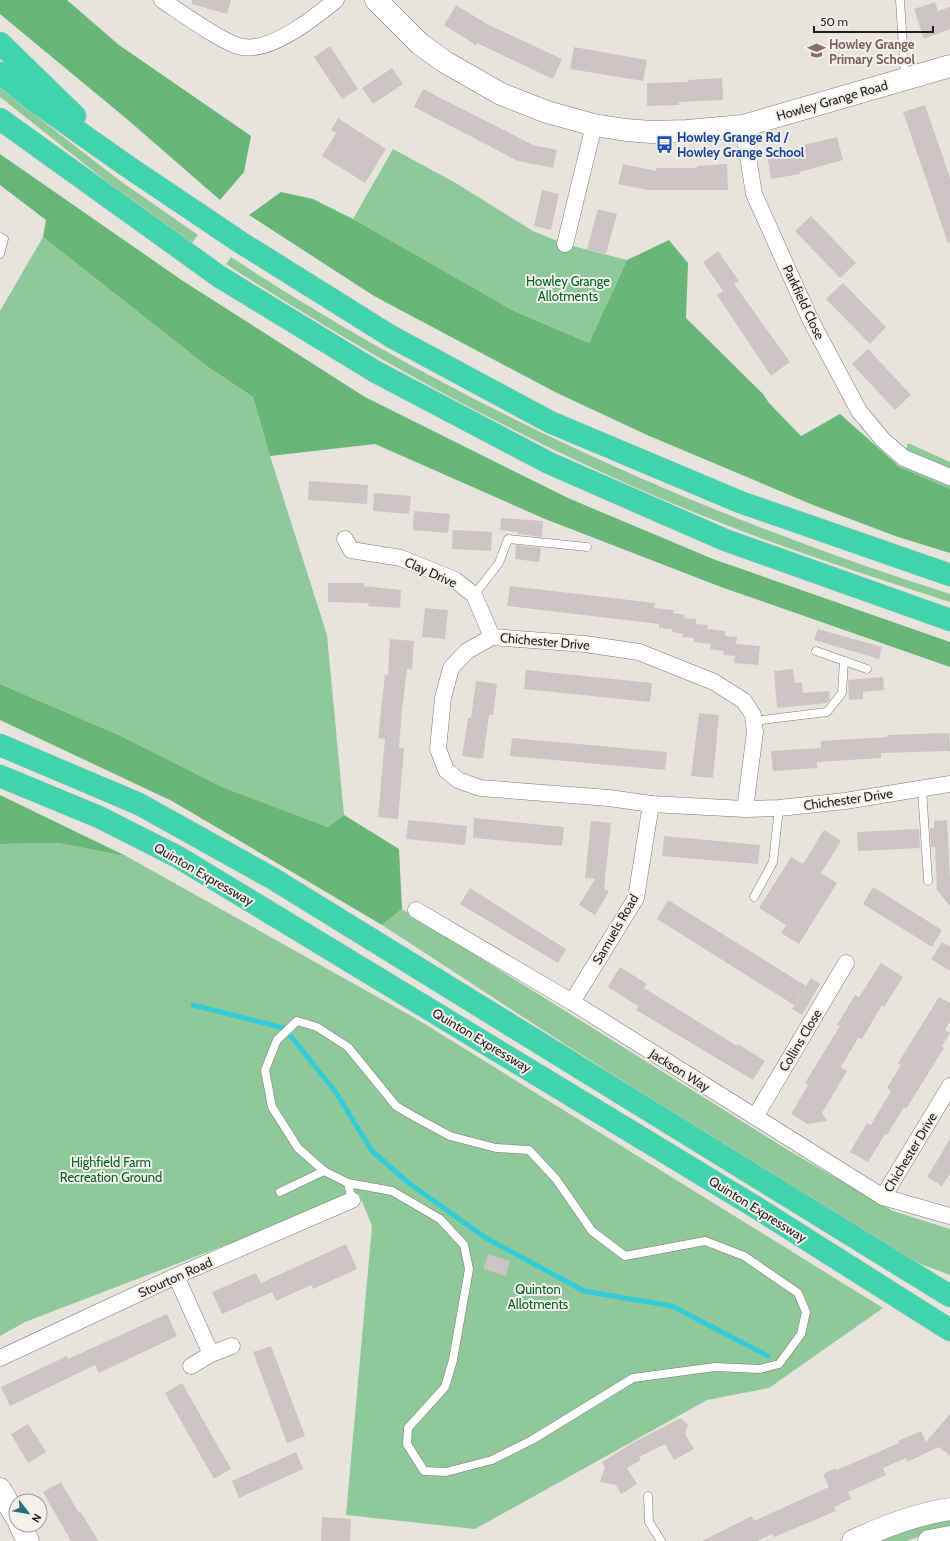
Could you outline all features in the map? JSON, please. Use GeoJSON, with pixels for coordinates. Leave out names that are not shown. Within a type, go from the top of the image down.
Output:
{"type":"FeatureCollection","features":[{"type":"Feature","properties":{"kind":"highway"},"geometry":{"type":"LineString","coordinates":[[0,43],[127,166]]}},
{"type":"Feature","properties":{"kind":"highway"},"geometry":{"type":"LineString","coordinates":[[0,73],[32,99],[127,166],[240,242],[392,337],[550,422],[740,502],[950,575]]}},
{"type":"Feature","properties":{"kind":"highway"},"geometry":{"type":"LineString","coordinates":[[2,121],[220,277],[376,372],[549,462],[725,540],[950,620]]}},
{"type":"Feature","properties":{"kind":"highway"},"geometry":{"type":"LineString","coordinates":[[0,745],[139,804],[272,878],[950,1296]]}},
{"type":"Feature","properties":{"kind":"highway","name":"Quinton Expressway"},"geometry":{"type":"LineString","coordinates":[[0,776],[99,817],[178,857],[750,1203],[950,1330]]}},
{"type":"Feature","properties":{"kind":"street"},"geometry":{"type":"LineString","coordinates":[[162,0],[230,43],[244,48],[278,40],[315,17],[336,0]]}},
{"type":"Feature","properties":{"kind":"street","name":"Howley Grange Road"},"geometry":{"type":"LineString","coordinates":[[376,0],[420,44],[445,62],[501,94],[547,112],[594,125],[626,130],[651,132],[687,131],[743,126],[905,78],[950,67]]}},
{"type":"Feature","properties":{"kind":"street"},"geometry":{"type":"LineString","coordinates":[[565,244],[594,125]]}},
{"type":"Feature","properties":{"kind":"street","name":"Parkfield Close"},"geometry":{"type":"LineString","coordinates":[[743,126],[754,194],[811,321],[859,411],[883,440],[904,458],[950,477]]}},
{"type":"Feature","properties":{"kind":"street","name":"Clay Drive"},"geometry":{"type":"LineString","coordinates":[[345,539],[351,550],[401,558],[455,580],[474,595],[492,637]]}},
{"type":"Feature","properties":{"kind":"street","name":"Chichester Drive"},"geometry":{"type":"LineString","coordinates":[[745,809],[755,732],[753,715],[744,701],[714,682],[639,652],[585,644],[492,637],[467,652],[451,668],[443,698],[438,749],[446,770],[458,780],[480,788],[609,798],[651,804],[745,809],[780,808],[845,801],[950,784]]}},
{"type":"Feature","properties":{"kind":"street","name":"Samuels Road"},"geometry":{"type":"LineString","coordinates":[[572,1002],[636,898],[648,833],[651,804]]}},
{"type":"Feature","properties":{"kind":"street","name":"Jackson Way"},"geometry":{"type":"LineString","coordinates":[[416,910],[572,1002],[883,1197],[950,1216]]}},
{"type":"Feature","properties":{"kind":"street","name":"Collins Close"},"geometry":{"type":"LineString","coordinates":[[755,1116],[846,963]]}},
{"type":"Feature","properties":{"kind":"street","name":"Chichester Drive"},"geometry":{"type":"LineString","coordinates":[[883,1197],[950,1086]]}},
{"type":"Feature","properties":{"kind":"street","name":"Stourton Road"},"geometry":{"type":"LineString","coordinates":[[0,1358],[176,1276],[352,1200]]}},
{"type":"Feature","properties":{"kind":"street"},"geometry":{"type":"LineString","coordinates":[[176,1276],[211,1354]]}},
{"type":"Feature","properties":{"kind":"street"},"geometry":{"type":"LineString","coordinates":[[191,1366],[211,1354],[232,1346]]}},
{"type":"Feature","properties":{"kind":"street"},"geometry":{"type":"LineString","coordinates":[[0,1489],[8,1507]]}},
{"type":"Feature","properties":{"kind":"street"},"geometry":{"type":"LineString","coordinates":[[853,1541],[871,1532],[950,1509]]}},
{"type":"Feature","properties":{"kind":"street"},"geometry":{"type":"LineString","coordinates":[[929,1541],[950,1537]]}},
{"type":"Feature","properties":{"kind":"lane"},"geometry":{"type":"LineString","coordinates":[[900,0],[905,78]]}},
{"type":"Feature","properties":{"kind":"lane"},"geometry":{"type":"LineString","coordinates":[[0,237],[4,239],[0,254]]}},
{"type":"Feature","properties":{"kind":"lane"},"geometry":{"type":"LineString","coordinates":[[474,595],[499,563],[508,540],[587,546]]}},
{"type":"Feature","properties":{"kind":"lane"},"geometry":{"type":"LineString","coordinates":[[816,651],[867,670]]}},
{"type":"Feature","properties":{"kind":"lane"},"geometry":{"type":"LineString","coordinates":[[754,721],[827,712],[842,693],[844,661]]}},
{"type":"Feature","properties":{"kind":"lane"},"geometry":{"type":"LineString","coordinates":[[922,789],[928,880]]}},
{"type":"Feature","properties":{"kind":"lane"},"geometry":{"type":"LineString","coordinates":[[754,897],[773,862],[780,808]]}},
{"type":"Feature","properties":{"kind":"lane"},"geometry":{"type":"LineString","coordinates":[[297,1021],[318,1027],[348,1047],[396,1106],[413,1116],[450,1136],[496,1148],[529,1150],[556,1179],[592,1231],[625,1256],[705,1241],[744,1256],[798,1293],[806,1312],[801,1334],[779,1364],[760,1369],[715,1366],[633,1378],[532,1440],[492,1460],[446,1472],[424,1471],[407,1444],[408,1428],[445,1387],[453,1360],[468,1269],[464,1245],[440,1218],[392,1191],[348,1183],[324,1171],[298,1148],[272,1107],[265,1070],[277,1040],[297,1021]]}},
{"type":"Feature","properties":{"kind":"lane"},"geometry":{"type":"LineString","coordinates":[[280,1192],[324,1171]]}},
{"type":"Feature","properties":{"kind":"lane"},"geometry":{"type":"LineString","coordinates":[[348,1183],[352,1200]]}},
{"type":"Feature","properties":{"kind":"lane"},"geometry":{"type":"LineString","coordinates":[[648,1496],[649,1522],[661,1541]]}},
{"type":"Feature","properties":{"kind":"green space"},"geometry":{"type":"Polygon","coordinates":[[[0,0],[67,0],[119,45],[251,136],[244,172],[220,200],[128,120],[0,14],[0,0]]]}},
{"type":"Feature","properties":{"kind":"green space"},"geometry":{"type":"Polygon","coordinates":[[[0,88],[119,180],[198,235],[192,243],[106,181],[0,97],[0,88]]]}},
{"type":"Feature","properties":{"kind":"green space","name":"Howley Grange Allotments"},"geometry":{"type":"Polygon","coordinates":[[[393,149],[454,182],[533,231],[565,244],[627,260],[589,343],[514,311],[353,219],[393,149]]]}},
{"type":"Feature","properties":{"kind":"green space"},"geometry":{"type":"Polygon","coordinates":[[[0,154],[183,281],[365,397],[568,498],[713,559],[950,642],[950,667],[721,587],[545,519],[375,444],[270,456],[253,397],[208,367],[43,237],[46,220],[0,185],[0,154]]]}},
{"type":"Feature","properties":{"kind":"green space"},"geometry":{"type":"Polygon","coordinates":[[[281,192],[313,199],[353,219],[514,311],[589,343],[627,260],[669,240],[688,263],[686,318],[763,394],[769,403],[801,436],[840,414],[901,468],[950,489],[950,553],[898,537],[813,505],[647,435],[555,392],[374,296],[249,215],[281,192]]]}},
{"type":"Feature","properties":{"kind":"green space"},"geometry":{"type":"Polygon","coordinates":[[[43,237],[208,367],[253,397],[270,456],[327,635],[344,815],[328,827],[222,787],[121,736],[0,684],[0,311],[43,237]]]}},
{"type":"Feature","properties":{"kind":"green space"},"geometry":{"type":"Polygon","coordinates":[[[231,257],[316,310],[402,360],[490,407],[579,450],[670,491],[762,528],[856,563],[950,594],[950,602],[733,528],[662,499],[549,448],[439,391],[331,330],[226,264],[231,257]]]}},
{"type":"Feature","properties":{"kind":"green space"},"geometry":{"type":"Polygon","coordinates":[[[908,443],[950,462],[950,515],[894,486],[908,443]]]}},
{"type":"Feature","properties":{"kind":"green space"},"geometry":{"type":"Polygon","coordinates":[[[0,684],[121,736],[222,787],[328,827],[344,815],[399,849],[402,909],[382,925],[172,801],[0,720],[0,684]]]}},
{"type":"Feature","properties":{"kind":"green space"},"geometry":{"type":"Polygon","coordinates":[[[0,795],[126,856],[58,843],[0,844],[0,795]]]}},
{"type":"Feature","properties":{"kind":"green space","name":"Quinton Allotments"},"geometry":{"type":"Polygon","coordinates":[[[58,843],[126,856],[415,1018],[883,1308],[769,1388],[707,1400],[475,1529],[346,1515],[372,1226],[359,1194],[25,1322],[0,1336],[0,844],[58,843]]]}},
{"type":"Feature","properties":{"kind":"green space"},"geometry":{"type":"Polygon","coordinates":[[[402,909],[788,1150],[893,1211],[950,1229],[950,1275],[902,1257],[563,1043],[382,925],[402,909]]]}},
{"type":"Feature","properties":{"kind":"green space"},"geometry":{"type":"Polygon","coordinates":[[[950,1520],[950,1530],[926,1534],[907,1541],[875,1541],[887,1535],[950,1520]]]}},
{"type":"Feature","properties":{"kind":"building"},"geometry":{"type":"Polygon","coordinates":[[[192,0],[231,0],[227,14],[192,4],[192,0]]]}},
{"type":"Feature","properties":{"kind":"building"},"geometry":{"type":"Polygon","coordinates":[[[935,2],[938,11],[950,7],[950,29],[924,39],[914,9],[935,2]]]}},
{"type":"Feature","properties":{"kind":"building"},"geometry":{"type":"Polygon","coordinates":[[[456,5],[487,24],[562,59],[553,79],[477,43],[476,45],[444,25],[456,5]]]}},
{"type":"Feature","properties":{"kind":"building"},"geometry":{"type":"Polygon","coordinates":[[[330,46],[358,89],[342,99],[314,57],[330,46]]]}},
{"type":"Feature","properties":{"kind":"building"},"geometry":{"type":"Polygon","coordinates":[[[574,47],[647,60],[643,81],[570,69],[574,47]]]}},
{"type":"Feature","properties":{"kind":"building"},"geometry":{"type":"Polygon","coordinates":[[[392,68],[403,84],[373,104],[362,88],[392,68]]]}},
{"type":"Feature","properties":{"kind":"building"},"geometry":{"type":"Polygon","coordinates":[[[722,78],[723,100],[679,102],[679,105],[647,106],[647,83],[688,82],[688,80],[722,78]]]}},
{"type":"Feature","properties":{"kind":"building"},"geometry":{"type":"Polygon","coordinates":[[[423,89],[533,145],[557,150],[553,168],[518,161],[414,107],[423,89]]]}},
{"type":"Feature","properties":{"kind":"building"},"geometry":{"type":"Polygon","coordinates":[[[925,105],[950,178],[950,242],[948,243],[903,112],[925,105]]]}},
{"type":"Feature","properties":{"kind":"building"},"geometry":{"type":"Polygon","coordinates":[[[338,118],[386,149],[365,183],[322,156],[336,133],[331,130],[338,118]]]}},
{"type":"Feature","properties":{"kind":"building"},"geometry":{"type":"Polygon","coordinates":[[[837,137],[843,160],[800,172],[800,174],[771,179],[767,155],[805,148],[804,145],[837,137]]]}},
{"type":"Feature","properties":{"kind":"building"},"geometry":{"type":"Polygon","coordinates":[[[623,164],[656,171],[656,168],[697,168],[697,166],[727,164],[728,190],[648,190],[618,184],[623,164]]]}},
{"type":"Feature","properties":{"kind":"building"},"geometry":{"type":"Polygon","coordinates":[[[542,190],[559,194],[551,230],[534,226],[542,190]]]}},
{"type":"Feature","properties":{"kind":"building"},"geometry":{"type":"Polygon","coordinates":[[[598,209],[617,214],[606,254],[587,249],[598,209]]]}},
{"type":"Feature","properties":{"kind":"building"},"geometry":{"type":"Polygon","coordinates":[[[811,216],[856,263],[840,278],[795,231],[811,216]]]}},
{"type":"Feature","properties":{"kind":"building"},"geometry":{"type":"Polygon","coordinates":[[[718,251],[739,281],[734,284],[790,362],[771,376],[717,295],[723,291],[703,262],[718,251]]]}},
{"type":"Feature","properties":{"kind":"building"},"geometry":{"type":"Polygon","coordinates":[[[843,283],[886,327],[870,344],[826,299],[843,283]]]}},
{"type":"Feature","properties":{"kind":"building"},"geometry":{"type":"Polygon","coordinates":[[[868,349],[911,395],[895,410],[852,364],[868,349]]]}},
{"type":"Feature","properties":{"kind":"building"},"geometry":{"type":"Polygon","coordinates":[[[309,481],[368,485],[367,504],[308,500],[309,481]]]}},
{"type":"Feature","properties":{"kind":"building"},"geometry":{"type":"Polygon","coordinates":[[[374,493],[411,496],[409,514],[373,511],[374,493]]]}},
{"type":"Feature","properties":{"kind":"building"},"geometry":{"type":"Polygon","coordinates":[[[414,511],[450,514],[448,533],[413,530],[414,511]]]}},
{"type":"Feature","properties":{"kind":"building"},"geometry":{"type":"Polygon","coordinates":[[[501,518],[543,521],[542,537],[500,530],[501,518]]]}},
{"type":"Feature","properties":{"kind":"building"},"geometry":{"type":"Polygon","coordinates":[[[453,530],[492,532],[491,551],[452,549],[453,530]]]}},
{"type":"Feature","properties":{"kind":"building"},"geometry":{"type":"Polygon","coordinates":[[[516,545],[541,548],[539,562],[515,559],[516,545]]]}},
{"type":"Feature","properties":{"kind":"building"},"geometry":{"type":"Polygon","coordinates":[[[328,583],[364,583],[364,586],[401,590],[400,608],[368,606],[369,603],[328,602],[328,583]]]}},
{"type":"Feature","properties":{"kind":"building"},"geometry":{"type":"Polygon","coordinates":[[[510,586],[655,603],[654,608],[674,610],[673,613],[685,615],[684,618],[696,619],[696,624],[708,625],[707,629],[725,631],[725,636],[737,637],[736,644],[760,646],[758,665],[734,663],[735,656],[723,655],[724,651],[710,649],[711,644],[694,642],[694,638],[682,637],[683,634],[672,632],[672,629],[659,628],[659,624],[507,606],[510,586]]]}},
{"type":"Feature","properties":{"kind":"building"},"geometry":{"type":"Polygon","coordinates":[[[425,608],[448,610],[445,639],[422,637],[425,608]]]}},
{"type":"Feature","properties":{"kind":"building"},"geometry":{"type":"Polygon","coordinates":[[[818,629],[882,647],[879,659],[814,640],[818,629]]]}},
{"type":"Feature","properties":{"kind":"building"},"geometry":{"type":"Polygon","coordinates":[[[390,639],[414,641],[412,670],[407,669],[402,710],[399,748],[404,748],[398,819],[378,817],[385,739],[378,738],[385,675],[388,675],[390,639]]]}},
{"type":"Feature","properties":{"kind":"building"},"geometry":{"type":"Polygon","coordinates":[[[793,669],[795,683],[802,682],[803,693],[829,691],[830,699],[827,703],[777,708],[774,671],[793,669]]]}},
{"type":"Feature","properties":{"kind":"building"},"geometry":{"type":"Polygon","coordinates":[[[526,670],[652,683],[650,702],[524,689],[526,670]]]}},
{"type":"Feature","properties":{"kind":"building"},"geometry":{"type":"Polygon","coordinates":[[[883,677],[884,690],[863,692],[863,699],[849,700],[848,680],[883,677]]]}},
{"type":"Feature","properties":{"kind":"building"},"geometry":{"type":"Polygon","coordinates":[[[476,681],[497,684],[493,715],[489,715],[483,759],[462,756],[468,718],[471,718],[476,681]]]}},
{"type":"Feature","properties":{"kind":"building"},"geometry":{"type":"Polygon","coordinates":[[[699,713],[719,715],[713,778],[691,776],[699,713]]]}},
{"type":"Feature","properties":{"kind":"building"},"geometry":{"type":"Polygon","coordinates":[[[949,733],[950,751],[881,753],[881,758],[817,762],[817,768],[773,771],[771,751],[821,748],[821,741],[887,737],[887,735],[949,733]]]}},
{"type":"Feature","properties":{"kind":"building"},"geometry":{"type":"Polygon","coordinates":[[[512,738],[667,752],[665,770],[510,756],[512,738]]]}},
{"type":"Feature","properties":{"kind":"building"},"geometry":{"type":"Polygon","coordinates":[[[474,818],[564,827],[562,846],[473,838],[474,818]]]}},
{"type":"Feature","properties":{"kind":"building"},"geometry":{"type":"Polygon","coordinates":[[[408,820],[467,826],[465,845],[406,839],[408,820]]]}},
{"type":"Feature","properties":{"kind":"building"},"geometry":{"type":"Polygon","coordinates":[[[947,820],[950,906],[937,890],[935,847],[931,847],[930,828],[934,828],[934,821],[947,820]]]}},
{"type":"Feature","properties":{"kind":"building"},"geometry":{"type":"Polygon","coordinates":[[[591,821],[611,823],[604,889],[609,891],[595,915],[579,905],[595,879],[585,878],[591,821]]]}},
{"type":"Feature","properties":{"kind":"building"},"geometry":{"type":"Polygon","coordinates":[[[919,829],[920,848],[858,851],[857,832],[919,829]]]}},
{"type":"Feature","properties":{"kind":"building"},"geometry":{"type":"Polygon","coordinates":[[[824,830],[841,841],[821,873],[837,883],[799,944],[781,933],[786,925],[759,908],[791,857],[803,864],[824,830]]]}},
{"type":"Feature","properties":{"kind":"building"},"geometry":{"type":"Polygon","coordinates":[[[664,836],[760,845],[758,864],[662,856],[664,836]]]}},
{"type":"Feature","properties":{"kind":"building"},"geometry":{"type":"Polygon","coordinates":[[[873,887],[942,930],[932,947],[863,904],[873,887]]]}},
{"type":"Feature","properties":{"kind":"building"},"geometry":{"type":"Polygon","coordinates":[[[470,888],[566,949],[558,963],[460,904],[470,888]]]}},
{"type":"Feature","properties":{"kind":"building"},"geometry":{"type":"Polygon","coordinates":[[[668,900],[806,986],[794,1005],[657,919],[668,900]]]}},
{"type":"Feature","properties":{"kind":"building"},"geometry":{"type":"Polygon","coordinates":[[[942,942],[950,947],[950,971],[931,959],[942,942]]]}},
{"type":"Feature","properties":{"kind":"building"},"geometry":{"type":"Polygon","coordinates":[[[881,963],[903,977],[884,1007],[882,1005],[862,1039],[858,1038],[841,1067],[847,1071],[822,1113],[827,1121],[808,1124],[791,1114],[808,1085],[805,1083],[840,1026],[837,1025],[855,995],[859,997],[881,963]]]}},
{"type":"Feature","properties":{"kind":"building"},"geometry":{"type":"Polygon","coordinates":[[[620,967],[647,984],[644,988],[737,1046],[738,1044],[765,1061],[753,1080],[636,1010],[638,1006],[608,987],[620,967]]]}},
{"type":"Feature","properties":{"kind":"building"},"geometry":{"type":"Polygon","coordinates":[[[811,978],[820,984],[802,1015],[792,1009],[811,978]]]}},
{"type":"Feature","properties":{"kind":"building"},"geometry":{"type":"Polygon","coordinates":[[[939,997],[950,1003],[950,1021],[945,1030],[950,1033],[942,1046],[944,1048],[906,1109],[904,1107],[868,1162],[850,1152],[867,1123],[871,1125],[891,1091],[887,1088],[901,1065],[898,1063],[939,997]]]}},
{"type":"Feature","properties":{"kind":"building"},"geometry":{"type":"Polygon","coordinates":[[[950,1139],[950,1173],[942,1186],[927,1177],[950,1139]]]}},
{"type":"Feature","properties":{"kind":"building"},"geometry":{"type":"Polygon","coordinates":[[[346,1244],[357,1269],[313,1289],[311,1285],[276,1301],[272,1292],[222,1314],[212,1292],[256,1273],[261,1283],[346,1244]]]}},
{"type":"Feature","properties":{"kind":"building"},"geometry":{"type":"Polygon","coordinates":[[[488,1254],[510,1261],[506,1276],[483,1269],[488,1254]]]}},
{"type":"Feature","properties":{"kind":"building"},"geometry":{"type":"Polygon","coordinates":[[[167,1314],[177,1336],[99,1373],[95,1365],[10,1406],[1,1387],[67,1356],[68,1359],[167,1314]]]}},
{"type":"Feature","properties":{"kind":"building"},"geometry":{"type":"Polygon","coordinates":[[[271,1346],[305,1436],[287,1443],[253,1352],[271,1346]]]}},
{"type":"Feature","properties":{"kind":"building"},"geometry":{"type":"Polygon","coordinates":[[[182,1383],[231,1469],[214,1479],[165,1393],[182,1383]]]}},
{"type":"Feature","properties":{"kind":"building"},"geometry":{"type":"Polygon","coordinates":[[[950,1414],[950,1456],[939,1447],[907,1462],[906,1458],[883,1468],[886,1475],[848,1492],[851,1499],[834,1507],[836,1511],[774,1537],[772,1534],[757,1541],[702,1541],[752,1516],[754,1521],[829,1487],[823,1474],[836,1468],[837,1470],[899,1443],[898,1441],[921,1431],[926,1442],[950,1414]]]}},
{"type":"Feature","properties":{"kind":"building"},"geometry":{"type":"Polygon","coordinates":[[[681,1418],[688,1425],[685,1434],[694,1449],[674,1460],[665,1444],[639,1457],[641,1460],[627,1468],[637,1484],[621,1494],[616,1485],[600,1482],[605,1467],[602,1462],[634,1442],[681,1418]]]}},
{"type":"Feature","properties":{"kind":"building"},"geometry":{"type":"Polygon","coordinates":[[[28,1424],[46,1452],[28,1463],[11,1434],[28,1424]]]}},
{"type":"Feature","properties":{"kind":"building"},"geometry":{"type":"Polygon","coordinates":[[[296,1452],[303,1469],[239,1498],[232,1481],[296,1452]]]}},
{"type":"Feature","properties":{"kind":"building"},"geometry":{"type":"Polygon","coordinates":[[[61,1482],[79,1513],[81,1512],[98,1541],[71,1541],[48,1501],[48,1493],[43,1492],[61,1482]]]}},
{"type":"Feature","properties":{"kind":"building"},"geometry":{"type":"Polygon","coordinates":[[[322,1517],[351,1519],[350,1541],[321,1541],[322,1517]]]}},
{"type":"Feature","properties":{"kind":"waterway"},"geometry":{"type":"LineString","coordinates":[[193,1005],[284,1028]]}},
{"type":"Feature","properties":{"kind":"waterway"},"geometry":{"type":"LineString","coordinates":[[289,1034],[335,1091],[372,1151],[410,1184],[486,1238],[584,1291],[672,1306],[768,1356]]}},
{"type":"Feature","properties":{"kind":"place","name":"Howley Grange Primary School"},"geometry":{"type":"Point","coordinates":[816,51]}},
{"type":"Feature","properties":{"kind":"place","name":"Howley Grange Rd / Howley Grange School"},"geometry":{"type":"Point","coordinates":[664,144]}},
{"type":"Feature","properties":{"kind":"park label","name":"Highfield Farm Recreation Ground"},"geometry":{"type":"Point","coordinates":[111,1170]}}]}
